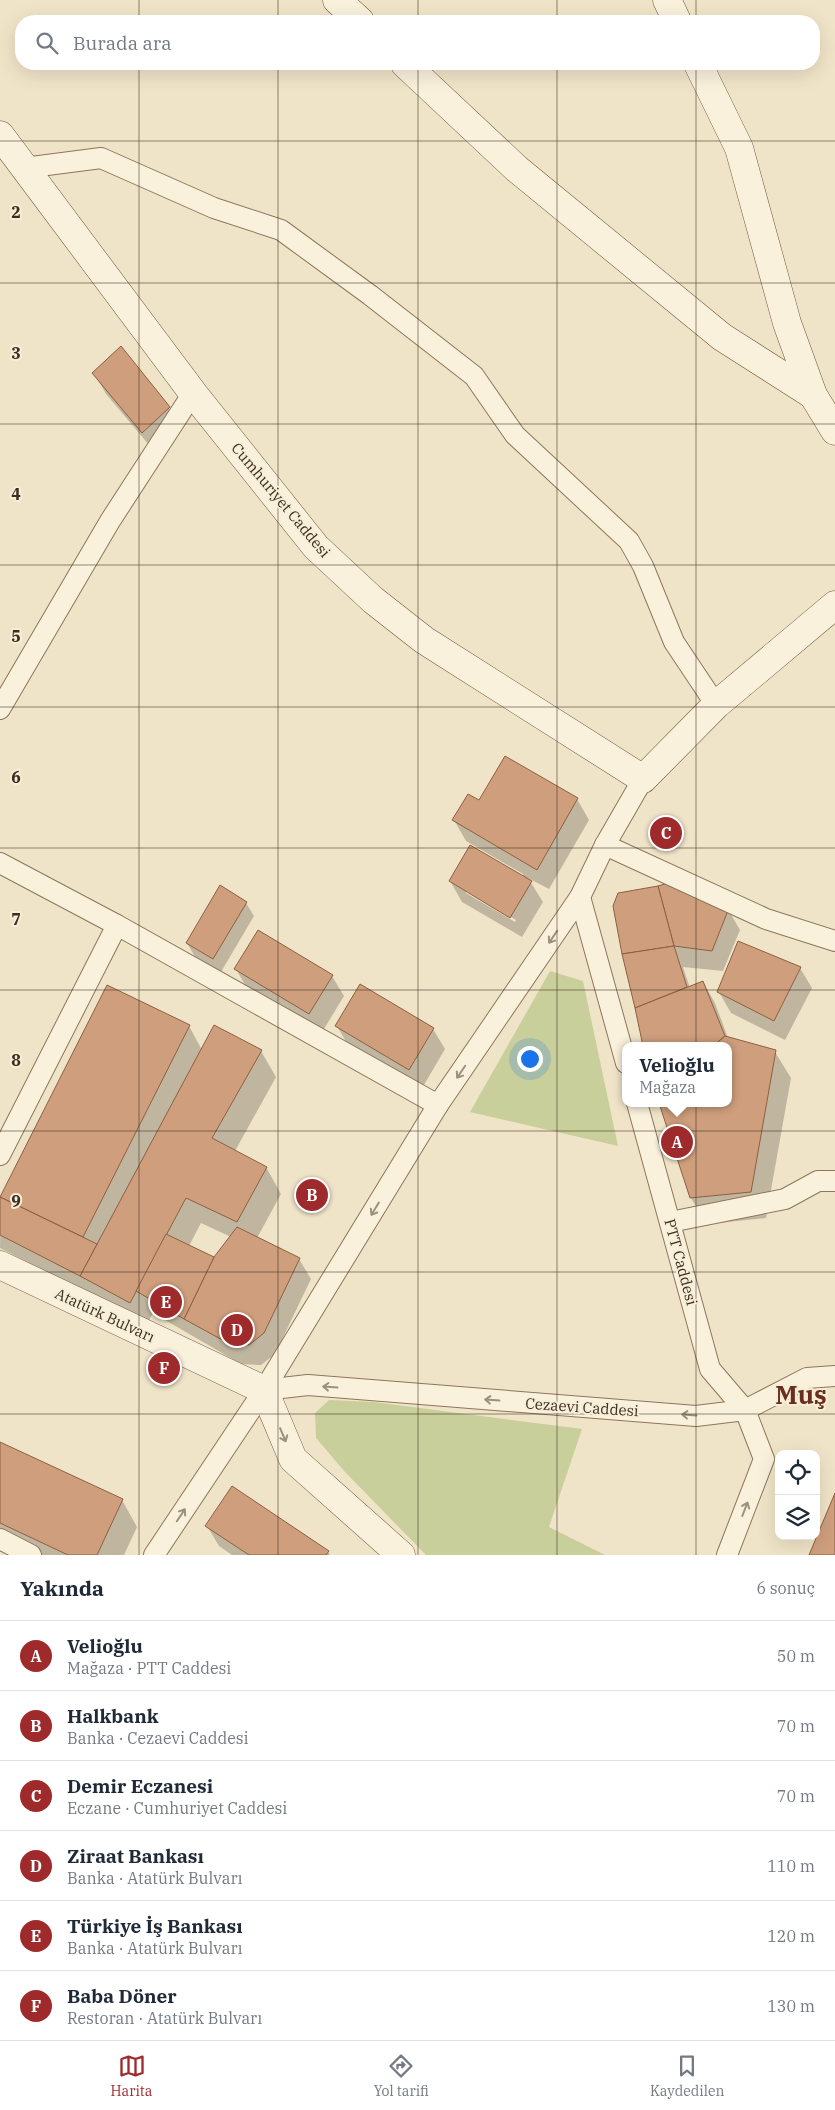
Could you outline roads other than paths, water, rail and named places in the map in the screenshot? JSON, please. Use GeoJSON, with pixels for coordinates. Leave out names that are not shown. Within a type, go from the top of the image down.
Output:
{"type":"FeatureCollection","features":[{"type":"Feature","properties":{"kind":"street"},"geometry":{"type":"LineString","coordinates":[[337,0],[353,15]]}},
{"type":"Feature","properties":{"kind":"street"},"geometry":{"type":"LineString","coordinates":[[667,0],[674,15]]}},
{"type":"Feature","properties":{"kind":"street"},"geometry":{"type":"LineString","coordinates":[[411,70],[517,168],[722,337],[813,395]]}},
{"type":"Feature","properties":{"kind":"street"},"geometry":{"type":"LineString","coordinates":[[701,70],[739,148],[788,323],[813,395],[835,431]]}},
{"type":"Feature","properties":{"kind":"street","name":"Cumhuriyet Caddesi"},"geometry":{"type":"LineString","coordinates":[[0,135],[193,393],[316,547],[373,600],[424,640],[643,780]]}},
{"type":"Feature","properties":{"kind":"street"},"geometry":{"type":"LineString","coordinates":[[24,168],[101,158],[214,208],[281,230],[378,300],[474,376],[515,435],[629,540],[643,566],[674,642],[716,705]]}},
{"type":"Feature","properties":{"kind":"street"},"geometry":{"type":"LineString","coordinates":[[0,709],[110,521],[193,393]]}},
{"type":"Feature","properties":{"kind":"street"},"geometry":{"type":"LineString","coordinates":[[154,1555],[264,1390],[438,1105],[580,897],[605,845],[643,780],[716,705],[835,605]]}},
{"type":"Feature","properties":{"kind":"street"},"geometry":{"type":"LineString","coordinates":[[605,845],[766,919],[835,941]]}},
{"type":"Feature","properties":{"kind":"street"},"geometry":{"type":"LineString","coordinates":[[0,863],[117,925],[438,1105]]}},
{"type":"Feature","properties":{"kind":"street"},"geometry":{"type":"LineString","coordinates":[[580,897],[622,1049]]}},
{"type":"Feature","properties":{"kind":"street"},"geometry":{"type":"LineString","coordinates":[[0,1155],[117,925]]}},
{"type":"Feature","properties":{"kind":"street","name":"PTT Caddesi"},"geometry":{"type":"LineString","coordinates":[[638,1107],[710,1368],[745,1410]]}},
{"type":"Feature","properties":{"kind":"street"},"geometry":{"type":"LineString","coordinates":[[670,1222],[784,1199],[818,1181],[835,1181]]}},
{"type":"Feature","properties":{"kind":"street","name":"Atatürk Bulvarı"},"geometry":{"type":"LineString","coordinates":[[1,1267],[264,1390]]}},
{"type":"Feature","properties":{"kind":"street"},"geometry":{"type":"LineString","coordinates":[[727,1555],[764,1459],[745,1410],[807,1378],[835,1376]]}},
{"type":"Feature","properties":{"kind":"street","name":"Cezaevi Caddesi"},"geometry":{"type":"LineString","coordinates":[[264,1390],[308,1385],[696,1416],[745,1410]]}},
{"type":"Feature","properties":{"kind":"street"},"geometry":{"type":"LineString","coordinates":[[264,1390],[293,1459],[401,1555]]}},
{"type":"Feature","properties":{"kind":"street"},"geometry":{"type":"LineString","coordinates":[[0,1539],[31,1555]]}},
{"type":"Feature","properties":{"kind":"place","name":"Demir Eczanesi"},"geometry":{"type":"Point","coordinates":[666,833]}},
{"type":"Feature","properties":{"kind":"place","name":"Velioğlu"},"geometry":{"type":"Point","coordinates":[677,1142]}},
{"type":"Feature","properties":{"kind":"place","name":"Halkbank"},"geometry":{"type":"Point","coordinates":[312,1195]}},
{"type":"Feature","properties":{"kind":"place","name":"Türkiye İş Bankası"},"geometry":{"type":"Point","coordinates":[166,1302]}},
{"type":"Feature","properties":{"kind":"place","name":"Ziraat Bankası"},"geometry":{"type":"Point","coordinates":[237,1330]}},
{"type":"Feature","properties":{"kind":"place","name":"Baba Döner"},"geometry":{"type":"Point","coordinates":[164,1368]}},
{"type":"Feature","properties":{"kind":"district","name":"Muş"},"geometry":{"type":"Point","coordinates":[801,1394]}}]}
